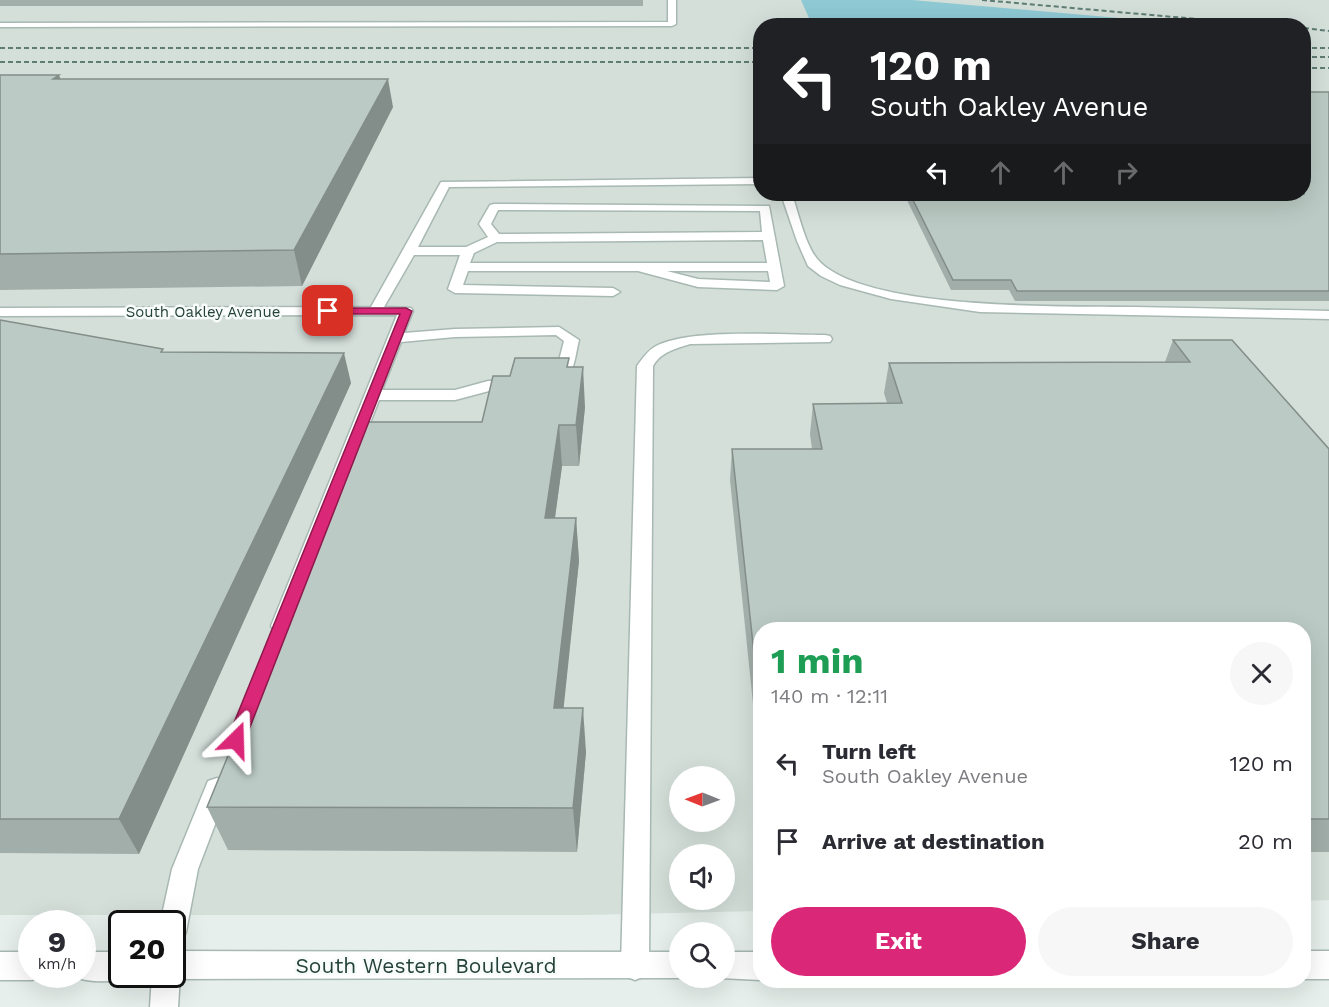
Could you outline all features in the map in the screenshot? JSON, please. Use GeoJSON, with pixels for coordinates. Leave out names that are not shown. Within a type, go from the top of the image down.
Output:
{"type":"FeatureCollection","features":[{"type":"Feature","properties":{"kind":"street"},"geometry":{"type":"LineString","coordinates":[[0,25],[672,24],[672,0]]}},
{"type":"Feature","properties":{"kind":"street"},"geometry":{"type":"LineString","coordinates":[[375,311],[445,184],[753,182]]}},
{"type":"Feature","properties":{"kind":"street"},"geometry":{"type":"LineString","coordinates":[[789,201],[812,262],[841,282],[930,303],[980,308],[1329,315]]}},
{"type":"Feature","properties":{"kind":"street"},"geometry":{"type":"LineString","coordinates":[[495,238],[485,224],[494,207],[765,208],[777,286],[698,284],[638,267]]}},
{"type":"Feature","properties":{"kind":"street"},"geometry":{"type":"LineString","coordinates":[[410,251],[468,251],[495,238],[768,236]]}},
{"type":"Feature","properties":{"kind":"street"},"geometry":{"type":"LineString","coordinates":[[468,251],[455,289],[612,292]]}},
{"type":"Feature","properties":{"kind":"street"},"geometry":{"type":"LineString","coordinates":[[462,267],[774,267]]}},
{"type":"Feature","properties":{"kind":"street","name":"South Oakley Avenue"},"geometry":{"type":"LineString","coordinates":[[0,312],[406,311],[396,338]]}},
{"type":"Feature","properties":{"kind":"street"},"geometry":{"type":"LineString","coordinates":[[272,649],[373,395],[396,338],[455,333],[559,331],[572,340],[563,374],[552,383],[488,386],[455,395],[373,395]]}},
{"type":"Feature","properties":{"kind":"street"},"geometry":{"type":"LineString","coordinates":[[635,966],[645,366],[652,355],[663,348],[689,340],[825,339]]}},
{"type":"Feature","properties":{"kind":"street"},"geometry":{"type":"LineString","coordinates":[[177,910],[185,869],[224,770]]}},
{"type":"Feature","properties":{"kind":"street","name":"South Western Boulevard"},"geometry":{"type":"LineString","coordinates":[[186,965],[669,966]]}},
{"type":"Feature","properties":{"kind":"street"},"geometry":{"type":"LineString","coordinates":[[1311,965],[1329,965]]}},
{"type":"Feature","properties":{"kind":"street"},"geometry":{"type":"LineString","coordinates":[[0,966],[18,966]]}},
{"type":"Feature","properties":{"kind":"street"},"geometry":{"type":"LineString","coordinates":[[735,966],[753,966]]}},
{"type":"Feature","properties":{"kind":"street"},"geometry":{"type":"LineString","coordinates":[[164,1007],[165,988]]}},
{"type":"Feature","properties":{"kind":"shaded area"},"geometry":{"type":"Polygon","coordinates":[[[0,0],[1329,0],[1329,900],[1311,901],[1311,622],[753,622],[753,911],[585,915],[186,915],[186,910],[108,910],[108,915],[96,915],[96,910],[18,910],[18,915],[0,915],[0,0]]]}},
{"type":"Feature","properties":{"kind":"water"},"geometry":{"type":"Polygon","coordinates":[[[801,0],[912,0],[1119,18],[809,18],[801,0]]]}},
{"type":"Feature","properties":{"kind":"building"},"geometry":{"type":"Polygon","coordinates":[[[0,75],[59,75],[53,79],[388,79],[294,250],[0,254],[0,75]]]}},
{"type":"Feature","properties":{"kind":"building"},"geometry":{"type":"Polygon","coordinates":[[[1311,92],[1329,92],[1329,291],[1017,291],[1011,280],[953,280],[914,201],[1311,201],[1311,92]]]}},
{"type":"Feature","properties":{"kind":"building"},"geometry":{"type":"Polygon","coordinates":[[[0,320],[163,349],[161,352],[344,353],[119,819],[0,819],[0,320]]]}},
{"type":"Feature","properties":{"kind":"building"},"geometry":{"type":"Polygon","coordinates":[[[1173,340],[1232,340],[1329,449],[1329,819],[1311,819],[1311,622],[753,622],[753,644],[732,449],[822,449],[813,404],[902,403],[889,363],[1190,362],[1173,340]]]}},
{"type":"Feature","properties":{"kind":"building"},"geometry":{"type":"Polygon","coordinates":[[[515,358],[569,358],[567,367],[583,367],[576,425],[559,425],[545,518],[576,518],[554,708],[583,708],[573,808],[207,807],[365,422],[482,422],[493,376],[510,376],[515,358]]]}},
{"type":"Feature","properties":{"kind":"railway"},"geometry":{"type":"LineString","coordinates":[[982,0],[1186,18]]}},
{"type":"Feature","properties":{"kind":"railway"},"geometry":{"type":"LineString","coordinates":[[1311,29],[1329,31]]}},
{"type":"Feature","properties":{"kind":"railway"},"geometry":{"type":"LineString","coordinates":[[0,48],[753,48]]}},
{"type":"Feature","properties":{"kind":"railway"},"geometry":{"type":"LineString","coordinates":[[1311,48],[1329,48]]}},
{"type":"Feature","properties":{"kind":"railway"},"geometry":{"type":"LineString","coordinates":[[1311,57],[1329,57]]}},
{"type":"Feature","properties":{"kind":"railway"},"geometry":{"type":"LineString","coordinates":[[0,62],[753,62]]}},
{"type":"Feature","properties":{"kind":"railway"},"geometry":{"type":"LineString","coordinates":[[1311,68],[1329,68]]}},
{"type":"Feature","properties":{"kind":"route"},"geometry":{"type":"LineString","coordinates":[[236,740],[406,311],[328,311]]}}]}
